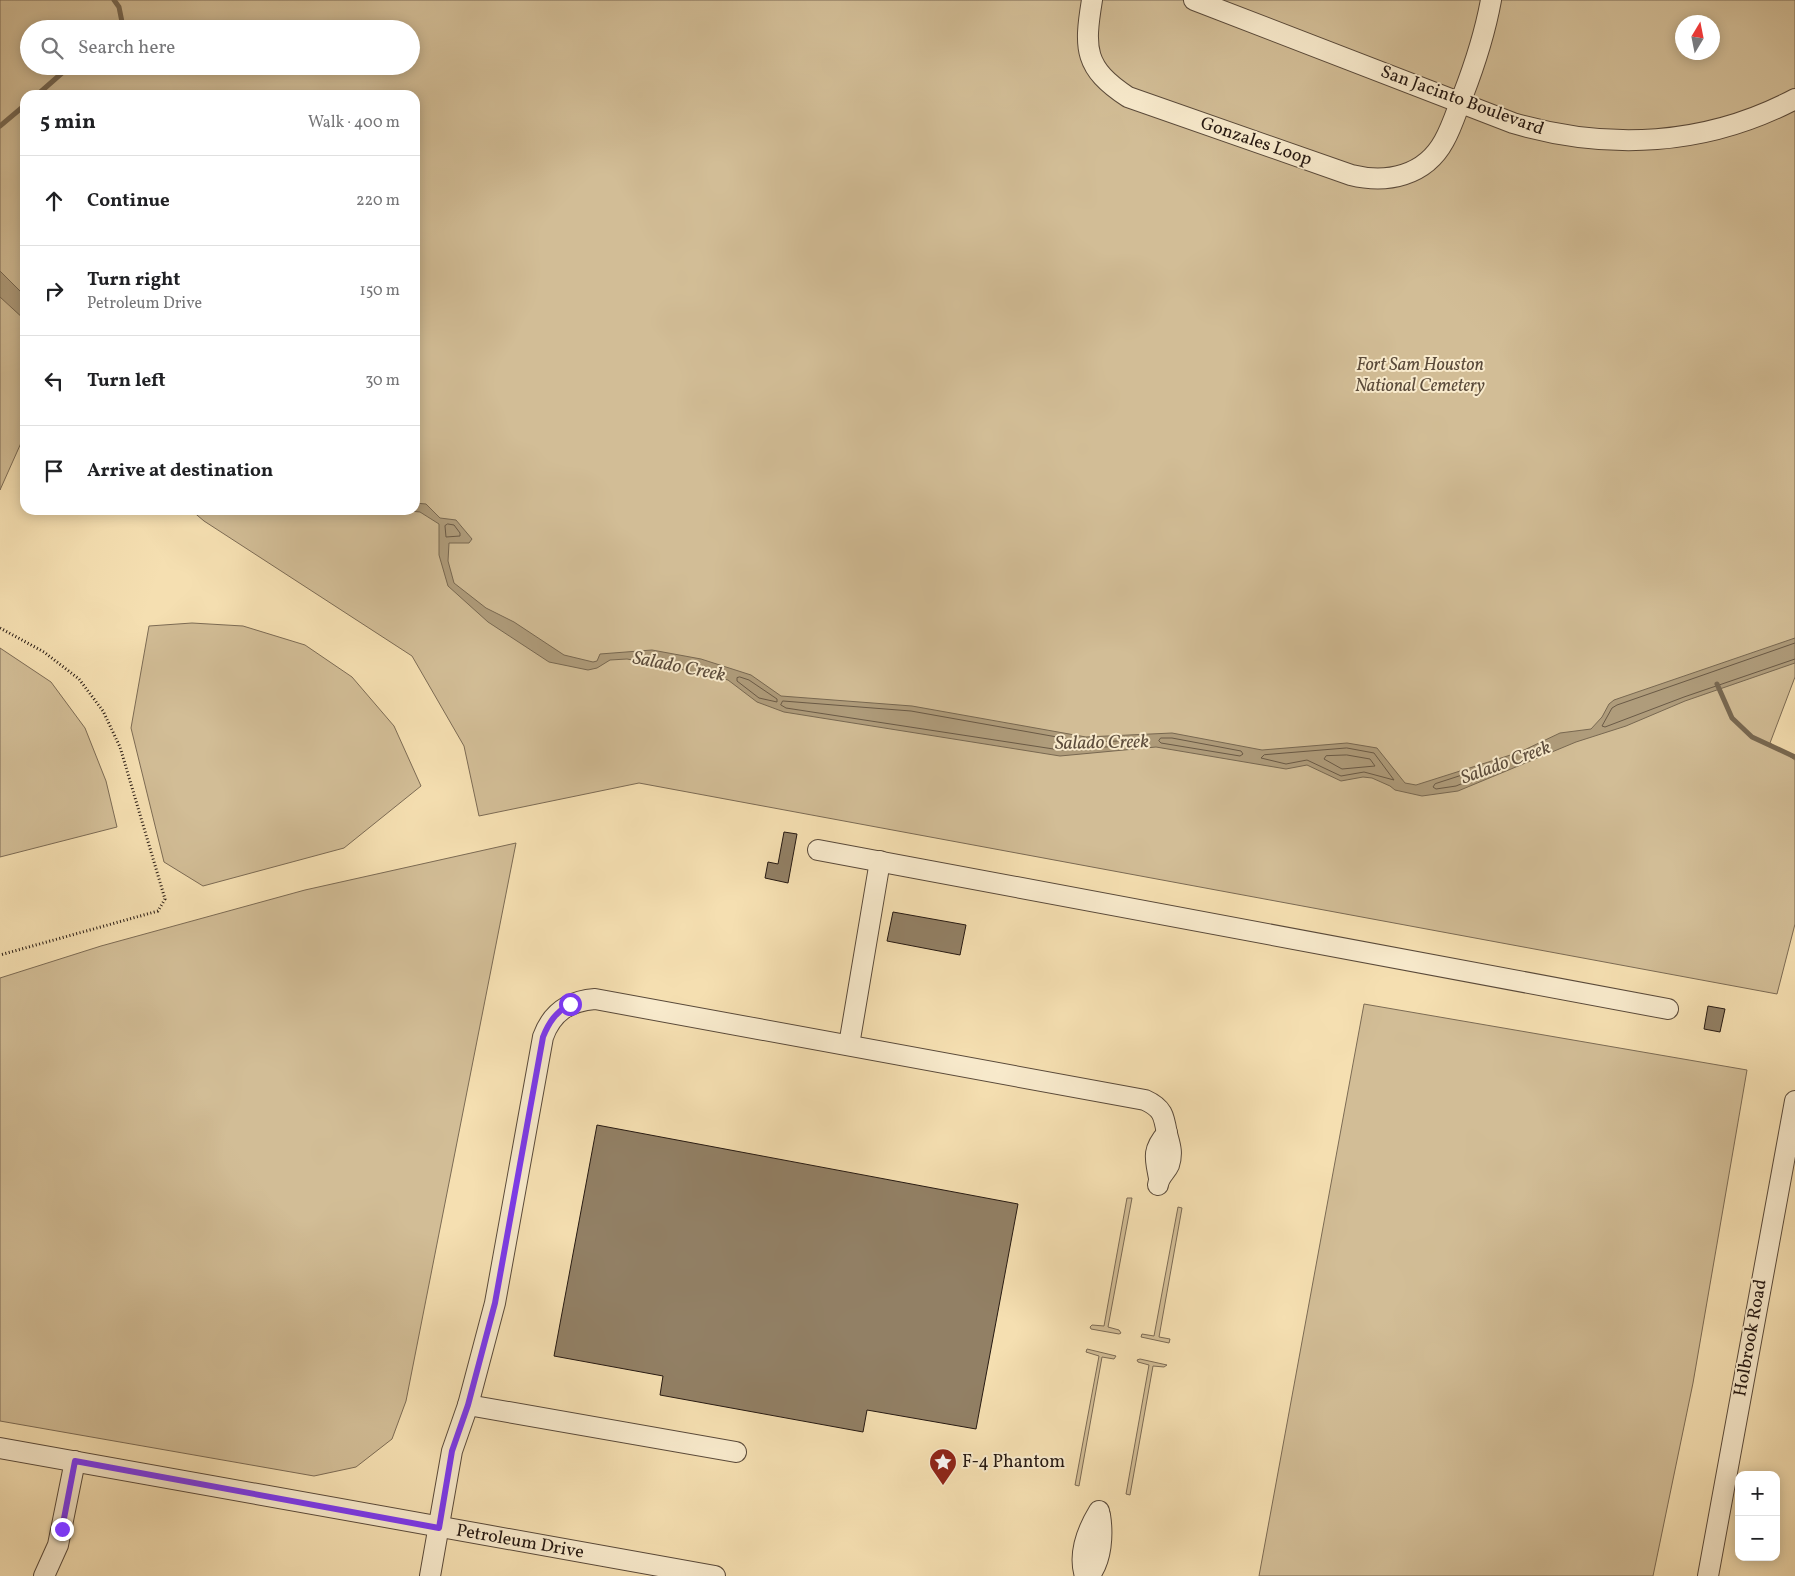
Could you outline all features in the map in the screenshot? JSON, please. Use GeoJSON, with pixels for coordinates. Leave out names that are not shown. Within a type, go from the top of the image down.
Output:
{"type":"FeatureCollection","features":[{"type":"Feature","properties":{"kind":"street","name":"Gonzales Loop"},"geometry":{"type":"LineString","coordinates":[[1092,0],[1086,33],[1089,53],[1096,70],[1110,86],[1128,97],[1351,175],[1371,180],[1394,178],[1414,171],[1432,158],[1444,141],[1478,58],[1491,0]]}},
{"type":"Feature","properties":{"kind":"street","name":"San Jacinto Boulevard"},"geometry":{"type":"LineString","coordinates":[[1194,0],[1513,123],[1548,133],[1593,140],[1684,137],[1731,127],[1795,99]]}},
{"type":"Feature","properties":{"kind":"street"},"geometry":{"type":"LineString","coordinates":[[818,850],[1668,1009]]}},
{"type":"Feature","properties":{"kind":"street"},"geometry":{"type":"LineString","coordinates":[[848,1045],[880,861]]}},
{"type":"Feature","properties":{"kind":"street"},"geometry":{"type":"LineString","coordinates":[[430,1576],[452,1451],[468,1405],[495,1303],[543,1037],[547,1026],[556,1014],[570,1004],[596,999],[848,1045],[913,1059],[1145,1100],[1157,1107],[1162,1113],[1172,1145],[1168,1167],[1158,1182]]}},
{"type":"Feature","properties":{"kind":"street","name":"Holbrook Road"},"geometry":{"type":"LineString","coordinates":[[1708,1576],[1795,1100]]}},
{"type":"Feature","properties":{"kind":"street"},"geometry":{"type":"LineString","coordinates":[[468,1405],[736,1452]]}},
{"type":"Feature","properties":{"kind":"street","name":"Petroleum Drive"},"geometry":{"type":"LineString","coordinates":[[0,1448],[715,1576]]}},
{"type":"Feature","properties":{"kind":"street"},"geometry":{"type":"LineString","coordinates":[[44,1576],[58,1545],[75,1461]]}},
{"type":"Feature","properties":{"kind":"street"},"geometry":{"type":"LineString","coordinates":[[1085,1576],[1081,1565],[1090,1527],[1099,1510],[1103,1530],[1095,1569],[1089,1576]]}},
{"type":"Feature","properties":{"kind":"path"},"geometry":{"type":"LineString","coordinates":[[0,628],[44,652],[78,679],[103,711],[120,747],[165,899],[158,911],[0,955]]}},
{"type":"Feature","properties":{"kind":"green space","name":"Fort Sam Houston National Cemetery"},"geometry":{"type":"Polygon","coordinates":[[[0,0],[1795,0],[1795,677],[1770,743],[1795,760],[1795,924],[1777,994],[639,783],[479,816],[464,746],[412,656],[197,515],[420,515],[420,90],[20,90],[20,445],[0,490],[0,0]]]}},
{"type":"Feature","properties":{"kind":"green space"},"geometry":{"type":"Polygon","coordinates":[[[192,623],[243,626],[305,645],[352,677],[394,726],[421,786],[344,848],[203,886],[164,862],[131,728],[149,626],[192,623]]]}},
{"type":"Feature","properties":{"kind":"green space"},"geometry":{"type":"Polygon","coordinates":[[[0,648],[51,682],[85,728],[106,781],[117,827],[0,857],[0,648]]]}},
{"type":"Feature","properties":{"kind":"green space"},"geometry":{"type":"Polygon","coordinates":[[[516,843],[406,1401],[392,1439],[356,1467],[314,1476],[0,1421],[0,978],[101,946],[305,890],[516,843]]]}},
{"type":"Feature","properties":{"kind":"green space"},"geometry":{"type":"Polygon","coordinates":[[[1364,1004],[1747,1070],[1693,1383],[1653,1576],[1259,1576],[1364,1004]]]}},
{"type":"Feature","properties":{"kind":"green space"},"geometry":{"type":"Polygon","coordinates":[[[1127,1198],[1132,1198],[1108,1327],[1119,1330],[1121,1333],[1119,1334],[1091,1329],[1090,1327],[1092,1325],[1104,1326],[1127,1198]]]}},
{"type":"Feature","properties":{"kind":"green space"},"geometry":{"type":"Polygon","coordinates":[[[1178,1207],[1182,1208],[1159,1337],[1170,1339],[1169,1343],[1141,1337],[1142,1334],[1154,1336],[1178,1207]]]}},
{"type":"Feature","properties":{"kind":"green space"},"geometry":{"type":"Polygon","coordinates":[[[1087,1349],[1116,1356],[1114,1359],[1102,1357],[1079,1486],[1075,1485],[1099,1356],[1086,1352],[1087,1349]]]}},
{"type":"Feature","properties":{"kind":"green space"},"geometry":{"type":"Polygon","coordinates":[[[1137,1360],[1167,1365],[1164,1367],[1153,1366],[1130,1495],[1126,1494],[1149,1365],[1138,1362],[1137,1360]]]}},
{"type":"Feature","properties":{"kind":"water"},"geometry":{"type":"Polygon","coordinates":[[[0,271],[20,291],[20,315],[0,297],[0,271]]]}},
{"type":"Feature","properties":{"kind":"water","name":"Salado Creek"},"geometry":{"type":"Polygon","coordinates":[[[420,503],[426,504],[440,518],[456,520],[472,539],[469,543],[449,543],[448,561],[454,583],[486,608],[514,622],[564,655],[593,662],[597,661],[600,654],[652,650],[701,659],[751,675],[781,696],[912,706],[1086,737],[1172,733],[1262,750],[1347,743],[1377,748],[1405,783],[1416,785],[1520,752],[1560,733],[1591,729],[1614,700],[1795,638],[1795,663],[1685,701],[1626,726],[1576,742],[1458,791],[1422,796],[1395,790],[1372,778],[1363,777],[1341,781],[1307,765],[1286,769],[1156,747],[1060,756],[784,712],[757,702],[728,680],[627,659],[610,660],[597,668],[588,670],[549,662],[488,622],[448,586],[439,555],[439,524],[420,512],[420,503]]]}},
{"type":"Feature","properties":{"kind":"building"},"geometry":{"type":"Polygon","coordinates":[[[784,832],[797,834],[788,883],[765,878],[768,862],[778,864],[784,832]]]}},
{"type":"Feature","properties":{"kind":"building"},"geometry":{"type":"Polygon","coordinates":[[[893,912],[966,925],[960,955],[887,941],[893,912]]]}},
{"type":"Feature","properties":{"kind":"building"},"geometry":{"type":"Polygon","coordinates":[[[1708,1006],[1725,1009],[1720,1032],[1704,1029],[1708,1006]]]}},
{"type":"Feature","properties":{"kind":"building"},"geometry":{"type":"Polygon","coordinates":[[[597,1125],[1018,1204],[976,1429],[867,1410],[863,1432],[660,1395],[663,1376],[554,1356],[597,1125]]]}},
{"type":"Feature","properties":{"kind":"waterway"},"geometry":{"type":"LineString","coordinates":[[114,0],[119,7],[122,20]]}},
{"type":"Feature","properties":{"kind":"waterway"},"geometry":{"type":"LineString","coordinates":[[43,90],[60,75]]}},
{"type":"Feature","properties":{"kind":"waterway"},"geometry":{"type":"LineString","coordinates":[[0,126],[20,109]]}},
{"type":"Feature","properties":{"kind":"waterway"},"geometry":{"type":"LineString","coordinates":[[1717,684],[1732,718],[1752,737],[1795,757]]}},
{"type":"Feature","properties":{"kind":"place","name":"F-4 Phantom"},"geometry":{"type":"Point","coordinates":[943,1486]}},
{"type":"Feature","properties":{"kind":"route"},"geometry":{"type":"LineString","coordinates":[[62,1529],[75,1461],[439,1528],[452,1451],[468,1405],[495,1303],[543,1037],[547,1026],[556,1014],[570,1004]]}}]}
